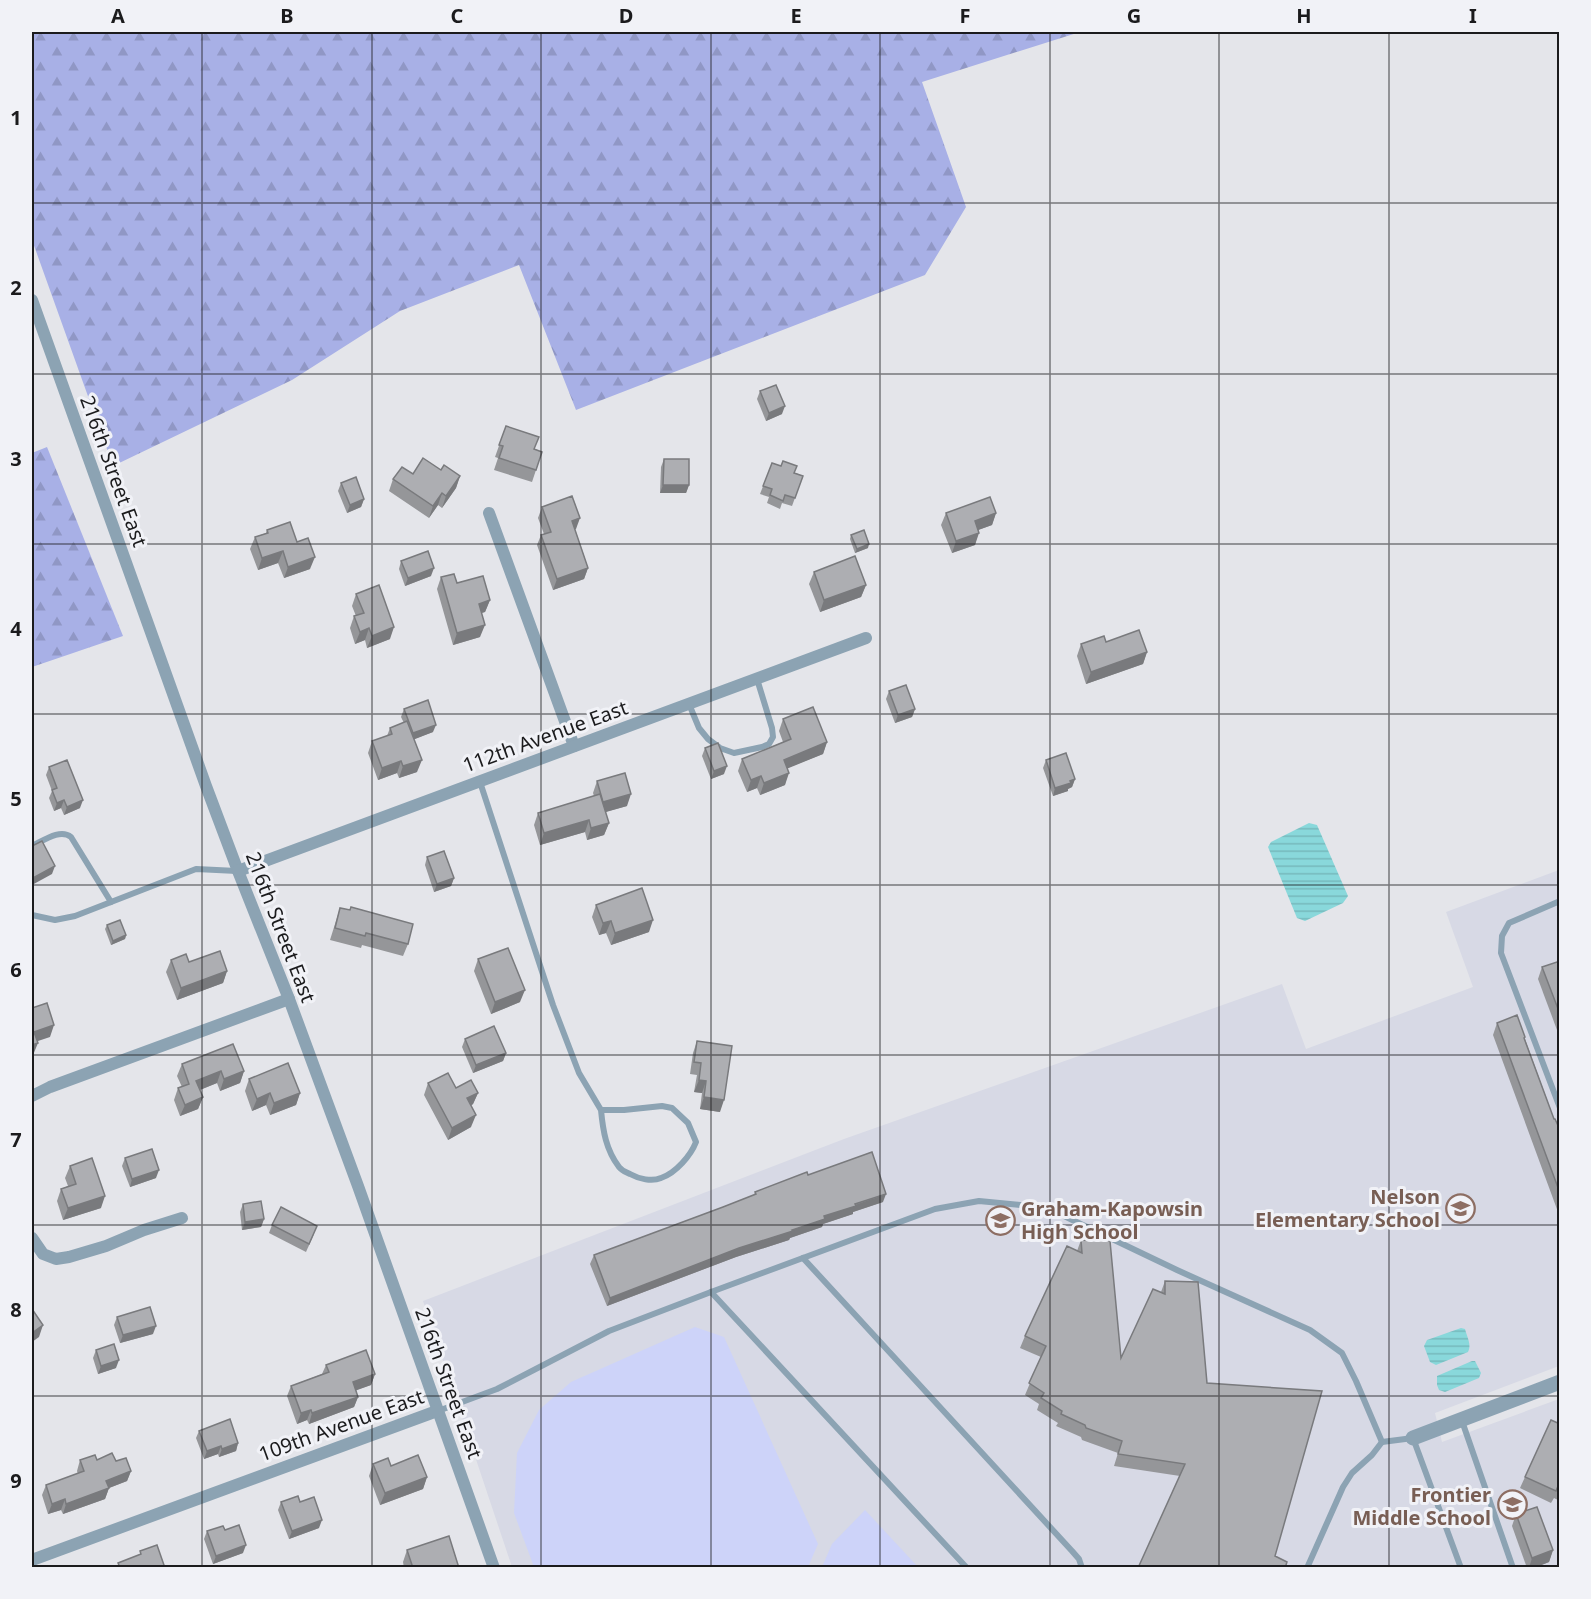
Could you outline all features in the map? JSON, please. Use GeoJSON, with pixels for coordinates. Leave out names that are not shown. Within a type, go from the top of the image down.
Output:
{"type":"FeatureCollection","features":[{"type":"Feature","properties":{"kind":"street","name":"216th Street East"},"geometry":{"type":"LineString","coordinates":[[32,300],[238,871],[289,999],[358,1186],[494,1568]]}},
{"type":"Feature","properties":{"kind":"street"},"geometry":{"type":"LineString","coordinates":[[489,513],[574,746]]}},
{"type":"Feature","properties":{"kind":"street","name":"112th Avenue East"},"geometry":{"type":"LineString","coordinates":[[238,871],[866,638]]}},
{"type":"Feature","properties":{"kind":"street"},"geometry":{"type":"LineString","coordinates":[[32,1096],[50,1087],[289,999]]}},
{"type":"Feature","properties":{"kind":"street"},"geometry":{"type":"LineString","coordinates":[[32,1238],[43,1254],[56,1259],[106,1246],[144,1230],[182,1218]]}},
{"type":"Feature","properties":{"kind":"street"},"geometry":{"type":"LineString","coordinates":[[1413,1438],[1560,1382]]}},
{"type":"Feature","properties":{"kind":"street","name":"109th Avenue East"},"geometry":{"type":"LineString","coordinates":[[32,1560],[437,1411]]}},
{"type":"Feature","properties":{"kind":"lane"},"geometry":{"type":"LineString","coordinates":[[689,704],[699,728],[720,748],[734,753],[762,747],[769,744],[773,737],[757,679]]}},
{"type":"Feature","properties":{"kind":"lane"},"geometry":{"type":"LineString","coordinates":[[480,781],[553,1005],[579,1073],[601,1110],[609,1151],[620,1170],[639,1179],[661,1178],[678,1167],[692,1153],[696,1142],[688,1123],[672,1108],[662,1106],[601,1110]]}},
{"type":"Feature","properties":{"kind":"lane"},"geometry":{"type":"LineString","coordinates":[[32,846],[60,833],[66,833],[71,837],[111,902]]}},
{"type":"Feature","properties":{"kind":"lane"},"geometry":{"type":"LineString","coordinates":[[32,915],[55,920],[75,916],[196,869],[238,871]]}},
{"type":"Feature","properties":{"kind":"lane"},"geometry":{"type":"LineString","coordinates":[[1560,901],[1509,923],[1502,936],[1501,953],[1560,1108]]}},
{"type":"Feature","properties":{"kind":"lane","name":"109th Avenue East"},"geometry":{"type":"LineString","coordinates":[[437,1411],[496,1389],[609,1331],[935,1209],[979,1201],[1020,1205],[1064,1216],[1310,1330],[1342,1353],[1382,1442]]}},
{"type":"Feature","properties":{"kind":"lane"},"geometry":{"type":"LineString","coordinates":[[803,1258],[1072,1551],[1079,1559],[1082,1568]]}},
{"type":"Feature","properties":{"kind":"lane"},"geometry":{"type":"LineString","coordinates":[[711,1292],[967,1568]]}},
{"type":"Feature","properties":{"kind":"lane"},"geometry":{"type":"LineString","coordinates":[[1461,1420],[1513,1568]]}},
{"type":"Feature","properties":{"kind":"lane"},"geometry":{"type":"LineString","coordinates":[[1307,1568],[1343,1487],[1352,1473],[1372,1455],[1382,1442],[1413,1438],[1461,1568]]}},
{"type":"Feature","properties":{"kind":"shaded area"},"geometry":{"type":"Polygon","coordinates":[[[1309,823],[1317,825],[1348,896],[1343,903],[1305,921],[1297,918],[1268,847],[1271,842],[1309,823]]]}},
{"type":"Feature","properties":{"kind":"shaded area","name":"Graham-Kapowsin High School"},"geometry":{"type":"Polygon","coordinates":[[[1559,870],[1559,1366],[1435,1413],[1442,1442],[1559,1399],[1559,1567],[512,1567],[423,1301],[844,1139],[1282,984],[1306,1049],[1473,987],[1446,912],[1559,870]]]}},
{"type":"Feature","properties":{"kind":"shaded area"},"geometry":{"type":"Polygon","coordinates":[[[695,1327],[724,1337],[818,1544],[808,1567],[534,1567],[514,1513],[517,1453],[539,1410],[571,1382],[695,1327]]]}},
{"type":"Feature","properties":{"kind":"shaded area"},"geometry":{"type":"Polygon","coordinates":[[[1461,1328],[1465,1329],[1469,1341],[1468,1352],[1436,1365],[1430,1362],[1424,1346],[1427,1340],[1461,1328]]]}},
{"type":"Feature","properties":{"kind":"shaded area"},"geometry":{"type":"Polygon","coordinates":[[[1475,1361],[1481,1373],[1479,1378],[1445,1392],[1439,1390],[1437,1376],[1475,1361]]]}},
{"type":"Feature","properties":{"kind":"shaded area"},"geometry":{"type":"Polygon","coordinates":[[[865,1510],[918,1567],[822,1567],[832,1544],[865,1510]]]}},
{"type":"Feature","properties":{"kind":"green space"},"geometry":{"type":"Polygon","coordinates":[[[32,32],[1080,32],[922,82],[966,207],[925,275],[576,410],[519,265],[400,311],[292,380],[113,466],[32,240],[32,32]]]}},
{"type":"Feature","properties":{"kind":"green space"},"geometry":{"type":"Polygon","coordinates":[[[47,447],[123,636],[32,667],[32,453],[47,447]]]}},
{"type":"Feature","properties":{"kind":"building"},"geometry":{"type":"Polygon","coordinates":[[[776,385],[785,406],[769,413],[760,391],[776,385]]]}},
{"type":"Feature","properties":{"kind":"building"},"geometry":{"type":"Polygon","coordinates":[[[506,426],[539,437],[534,449],[542,452],[536,470],[499,458],[503,446],[499,445],[506,426]]]}},
{"type":"Feature","properties":{"kind":"building"},"geometry":{"type":"Polygon","coordinates":[[[423,458],[441,470],[444,465],[460,476],[446,496],[442,493],[433,506],[393,479],[402,467],[413,474],[423,458]]]}},
{"type":"Feature","properties":{"kind":"building"},"geometry":{"type":"Polygon","coordinates":[[[664,459],[689,459],[689,485],[663,485],[664,459]]]}},
{"type":"Feature","properties":{"kind":"building"},"geometry":{"type":"Polygon","coordinates":[[[783,461],[797,466],[794,473],[803,476],[795,498],[785,495],[783,501],[770,495],[772,489],[763,486],[772,463],[781,466],[783,461]]]}},
{"type":"Feature","properties":{"kind":"building"},"geometry":{"type":"Polygon","coordinates":[[[356,477],[364,499],[350,505],[341,483],[356,477]]]}},
{"type":"Feature","properties":{"kind":"building"},"geometry":{"type":"Polygon","coordinates":[[[572,496],[580,518],[572,521],[588,568],[557,579],[541,535],[551,532],[542,507],[572,496]]]}},
{"type":"Feature","properties":{"kind":"building"},"geometry":{"type":"Polygon","coordinates":[[[990,497],[996,513],[975,521],[979,533],[956,541],[946,513],[990,497]]]}},
{"type":"Feature","properties":{"kind":"building"},"geometry":{"type":"Polygon","coordinates":[[[290,522],[297,542],[308,538],[315,557],[288,567],[283,551],[262,558],[255,537],[290,522]]]}},
{"type":"Feature","properties":{"kind":"building"},"geometry":{"type":"Polygon","coordinates":[[[864,530],[869,544],[857,549],[851,535],[864,530]]]}},
{"type":"Feature","properties":{"kind":"building"},"geometry":{"type":"Polygon","coordinates":[[[428,551],[434,568],[408,578],[401,561],[428,551]]]}},
{"type":"Feature","properties":{"kind":"building"},"geometry":{"type":"Polygon","coordinates":[[[855,556],[866,585],[824,600],[814,572],[855,556]]]}},
{"type":"Feature","properties":{"kind":"building"},"geometry":{"type":"Polygon","coordinates":[[[454,574],[457,583],[483,576],[490,600],[479,604],[485,625],[457,633],[441,577],[454,574]]]}},
{"type":"Feature","properties":{"kind":"building"},"geometry":{"type":"Polygon","coordinates":[[[379,585],[394,627],[372,636],[369,628],[360,632],[354,616],[364,613],[356,594],[379,585]]]}},
{"type":"Feature","properties":{"kind":"building"},"geometry":{"type":"Polygon","coordinates":[[[1139,630],[1147,652],[1091,672],[1081,644],[1104,636],[1106,642],[1139,630]]]}},
{"type":"Feature","properties":{"kind":"building"},"geometry":{"type":"Polygon","coordinates":[[[906,685],[915,709],[898,715],[889,691],[906,685]]]}},
{"type":"Feature","properties":{"kind":"building"},"geometry":{"type":"Polygon","coordinates":[[[428,700],[436,725],[413,733],[404,709],[428,700]]]}},
{"type":"Feature","properties":{"kind":"building"},"geometry":{"type":"Polygon","coordinates":[[[813,707],[827,742],[784,760],[789,773],[764,783],[761,776],[751,780],[742,759],[791,739],[783,719],[813,707]]]}},
{"type":"Feature","properties":{"kind":"building"},"geometry":{"type":"Polygon","coordinates":[[[407,721],[422,760],[403,766],[401,761],[382,768],[372,741],[392,734],[390,728],[407,721]]]}},
{"type":"Feature","properties":{"kind":"building"},"geometry":{"type":"Polygon","coordinates":[[[718,743],[727,766],[714,771],[705,748],[718,743]]]}},
{"type":"Feature","properties":{"kind":"building"},"geometry":{"type":"Polygon","coordinates":[[[1066,753],[1075,779],[1070,781],[1071,783],[1055,788],[1046,760],[1066,753]]]}},
{"type":"Feature","properties":{"kind":"building"},"geometry":{"type":"Polygon","coordinates":[[[67,760],[83,800],[67,807],[64,800],[57,803],[52,790],[57,788],[49,767],[67,760]]]}},
{"type":"Feature","properties":{"kind":"building"},"geometry":{"type":"Polygon","coordinates":[[[625,773],[631,794],[603,802],[597,781],[625,773]]]}},
{"type":"Feature","properties":{"kind":"building"},"geometry":{"type":"Polygon","coordinates":[[[600,794],[609,823],[591,828],[589,820],[544,833],[538,813],[600,794]]]}},
{"type":"Feature","properties":{"kind":"building"},"geometry":{"type":"Polygon","coordinates":[[[42,841],[55,866],[33,878],[32,846],[42,841]]]}},
{"type":"Feature","properties":{"kind":"building"},"geometry":{"type":"Polygon","coordinates":[[[444,851],[454,878],[437,884],[427,857],[444,851]]]}},
{"type":"Feature","properties":{"kind":"building"},"geometry":{"type":"Polygon","coordinates":[[[642,888],[653,920],[615,933],[611,921],[603,923],[596,905],[642,888]]]}},
{"type":"Feature","properties":{"kind":"building"},"geometry":{"type":"Polygon","coordinates":[[[351,907],[413,924],[408,944],[335,928],[340,908],[350,910],[351,907]]]}},
{"type":"Feature","properties":{"kind":"building"},"geometry":{"type":"Polygon","coordinates":[[[120,920],[126,935],[113,941],[107,925],[120,920]]]}},
{"type":"Feature","properties":{"kind":"building"},"geometry":{"type":"Polygon","coordinates":[[[508,948],[525,990],[495,1002],[478,959],[508,948]]]}},
{"type":"Feature","properties":{"kind":"building"},"geometry":{"type":"Polygon","coordinates":[[[220,951],[227,971],[181,988],[171,960],[186,954],[189,962],[220,951]]]}},
{"type":"Feature","properties":{"kind":"building"},"geometry":{"type":"Polygon","coordinates":[[[1560,961],[1560,1014],[1542,967],[1560,961]]]}},
{"type":"Feature","properties":{"kind":"building"},"geometry":{"type":"Polygon","coordinates":[[[47,1003],[54,1025],[34,1032],[38,1043],[32,1045],[32,1008],[47,1003]]]}},
{"type":"Feature","properties":{"kind":"building"},"geometry":{"type":"Polygon","coordinates":[[[1517,1015],[1560,1130],[1560,1193],[1497,1023],[1517,1015]]]}},
{"type":"Feature","properties":{"kind":"building"},"geometry":{"type":"Polygon","coordinates":[[[494,1026],[506,1053],[476,1065],[465,1039],[494,1026]]]}},
{"type":"Feature","properties":{"kind":"building"},"geometry":{"type":"Polygon","coordinates":[[[697,1041],[732,1046],[724,1100],[704,1097],[706,1081],[699,1080],[701,1063],[694,1062],[697,1041]]]}},
{"type":"Feature","properties":{"kind":"building"},"geometry":{"type":"Polygon","coordinates":[[[233,1044],[244,1071],[224,1079],[221,1071],[196,1081],[203,1097],[185,1105],[178,1088],[189,1084],[182,1064],[233,1044]]]}},
{"type":"Feature","properties":{"kind":"building"},"geometry":{"type":"Polygon","coordinates":[[[288,1063],[300,1093],[274,1103],[270,1093],[257,1099],[249,1079],[288,1063]]]}},
{"type":"Feature","properties":{"kind":"building"},"geometry":{"type":"Polygon","coordinates":[[[448,1073],[456,1088],[471,1080],[478,1093],[467,1098],[476,1115],[452,1128],[428,1083],[448,1073]]]}},
{"type":"Feature","properties":{"kind":"building"},"geometry":{"type":"Polygon","coordinates":[[[152,1149],[159,1170],[132,1179],[125,1158],[152,1149]]]}},
{"type":"Feature","properties":{"kind":"building"},"geometry":{"type":"Polygon","coordinates":[[[872,1152],[886,1194],[824,1216],[825,1219],[739,1248],[610,1298],[594,1255],[723,1207],[807,1172],[808,1175],[872,1152]]]}},
{"type":"Feature","properties":{"kind":"building"},"geometry":{"type":"Polygon","coordinates":[[[92,1158],[105,1196],[68,1208],[61,1189],[76,1184],[70,1166],[92,1158]]]}},
{"type":"Feature","properties":{"kind":"building"},"geometry":{"type":"Polygon","coordinates":[[[261,1201],[264,1219],[245,1222],[243,1204],[261,1201]]]}},
{"type":"Feature","properties":{"kind":"building"},"geometry":{"type":"Polygon","coordinates":[[[281,1207],[317,1226],[309,1244],[272,1225],[281,1207]]]}},
{"type":"Feature","properties":{"kind":"building"},"geometry":{"type":"Polygon","coordinates":[[[1081,1240],[1110,1241],[1121,1358],[1153,1289],[1165,1294],[1165,1281],[1198,1282],[1207,1383],[1322,1391],[1275,1556],[1287,1562],[1285,1568],[1138,1568],[1185,1464],[1118,1454],[1122,1441],[1086,1428],[1085,1425],[1061,1414],[1062,1411],[1041,1398],[1044,1393],[1029,1383],[1046,1346],[1025,1336],[1067,1246],[1082,1253],[1081,1240]]]}},
{"type":"Feature","properties":{"kind":"building"},"geometry":{"type":"Polygon","coordinates":[[[150,1307],[156,1326],[123,1335],[117,1317],[150,1307]]]}},
{"type":"Feature","properties":{"kind":"building"},"geometry":{"type":"Polygon","coordinates":[[[32,1309],[43,1325],[32,1333],[32,1309]]]}},
{"type":"Feature","properties":{"kind":"building"},"geometry":{"type":"Polygon","coordinates":[[[114,1344],[119,1360],[101,1366],[96,1350],[114,1344]]]}},
{"type":"Feature","properties":{"kind":"building"},"geometry":{"type":"Polygon","coordinates":[[[366,1350],[375,1374],[353,1382],[358,1397],[312,1413],[311,1410],[301,1413],[291,1386],[329,1372],[326,1365],[366,1350]]]}},
{"type":"Feature","properties":{"kind":"building"},"geometry":{"type":"Polygon","coordinates":[[[230,1419],[238,1443],[222,1449],[221,1446],[207,1451],[199,1431],[230,1419]]]}},
{"type":"Feature","properties":{"kind":"building"},"geometry":{"type":"Polygon","coordinates":[[[1551,1420],[1560,1424],[1560,1487],[1558,1486],[1556,1491],[1525,1477],[1551,1420]]]}},
{"type":"Feature","properties":{"kind":"building"},"geometry":{"type":"Polygon","coordinates":[[[112,1453],[116,1461],[126,1458],[131,1471],[106,1481],[109,1488],[66,1504],[65,1499],[52,1504],[46,1485],[84,1471],[80,1460],[95,1455],[97,1460],[112,1453]]]}},
{"type":"Feature","properties":{"kind":"building"},"geometry":{"type":"Polygon","coordinates":[[[418,1455],[427,1477],[385,1493],[373,1464],[388,1458],[391,1466],[418,1455]]]}},
{"type":"Feature","properties":{"kind":"building"},"geometry":{"type":"Polygon","coordinates":[[[298,1496],[300,1502],[314,1497],[322,1520],[292,1531],[281,1502],[298,1496]]]}},
{"type":"Feature","properties":{"kind":"building"},"geometry":{"type":"Polygon","coordinates":[[[1537,1507],[1553,1550],[1532,1558],[1516,1514],[1537,1507]]]}},
{"type":"Feature","properties":{"kind":"building"},"geometry":{"type":"Polygon","coordinates":[[[239,1525],[246,1545],[216,1556],[207,1531],[223,1526],[225,1530],[239,1525]]]}},
{"type":"Feature","properties":{"kind":"building"},"geometry":{"type":"Polygon","coordinates":[[[449,1536],[459,1568],[413,1568],[407,1550],[449,1536]]]}},
{"type":"Feature","properties":{"kind":"building"},"geometry":{"type":"Polygon","coordinates":[[[157,1545],[165,1568],[120,1568],[118,1563],[157,1545]]]}},
{"type":"Feature","properties":{"kind":"place","name":"Nelson Elementary School"},"geometry":{"type":"Point","coordinates":[1461,1208]}},
{"type":"Feature","properties":{"kind":"place","name":"Graham-Kapowsin High School"},"geometry":{"type":"Point","coordinates":[1000,1220]}},
{"type":"Feature","properties":{"kind":"place","name":"Frontier Middle School"},"geometry":{"type":"Point","coordinates":[1512,1505]}}]}
